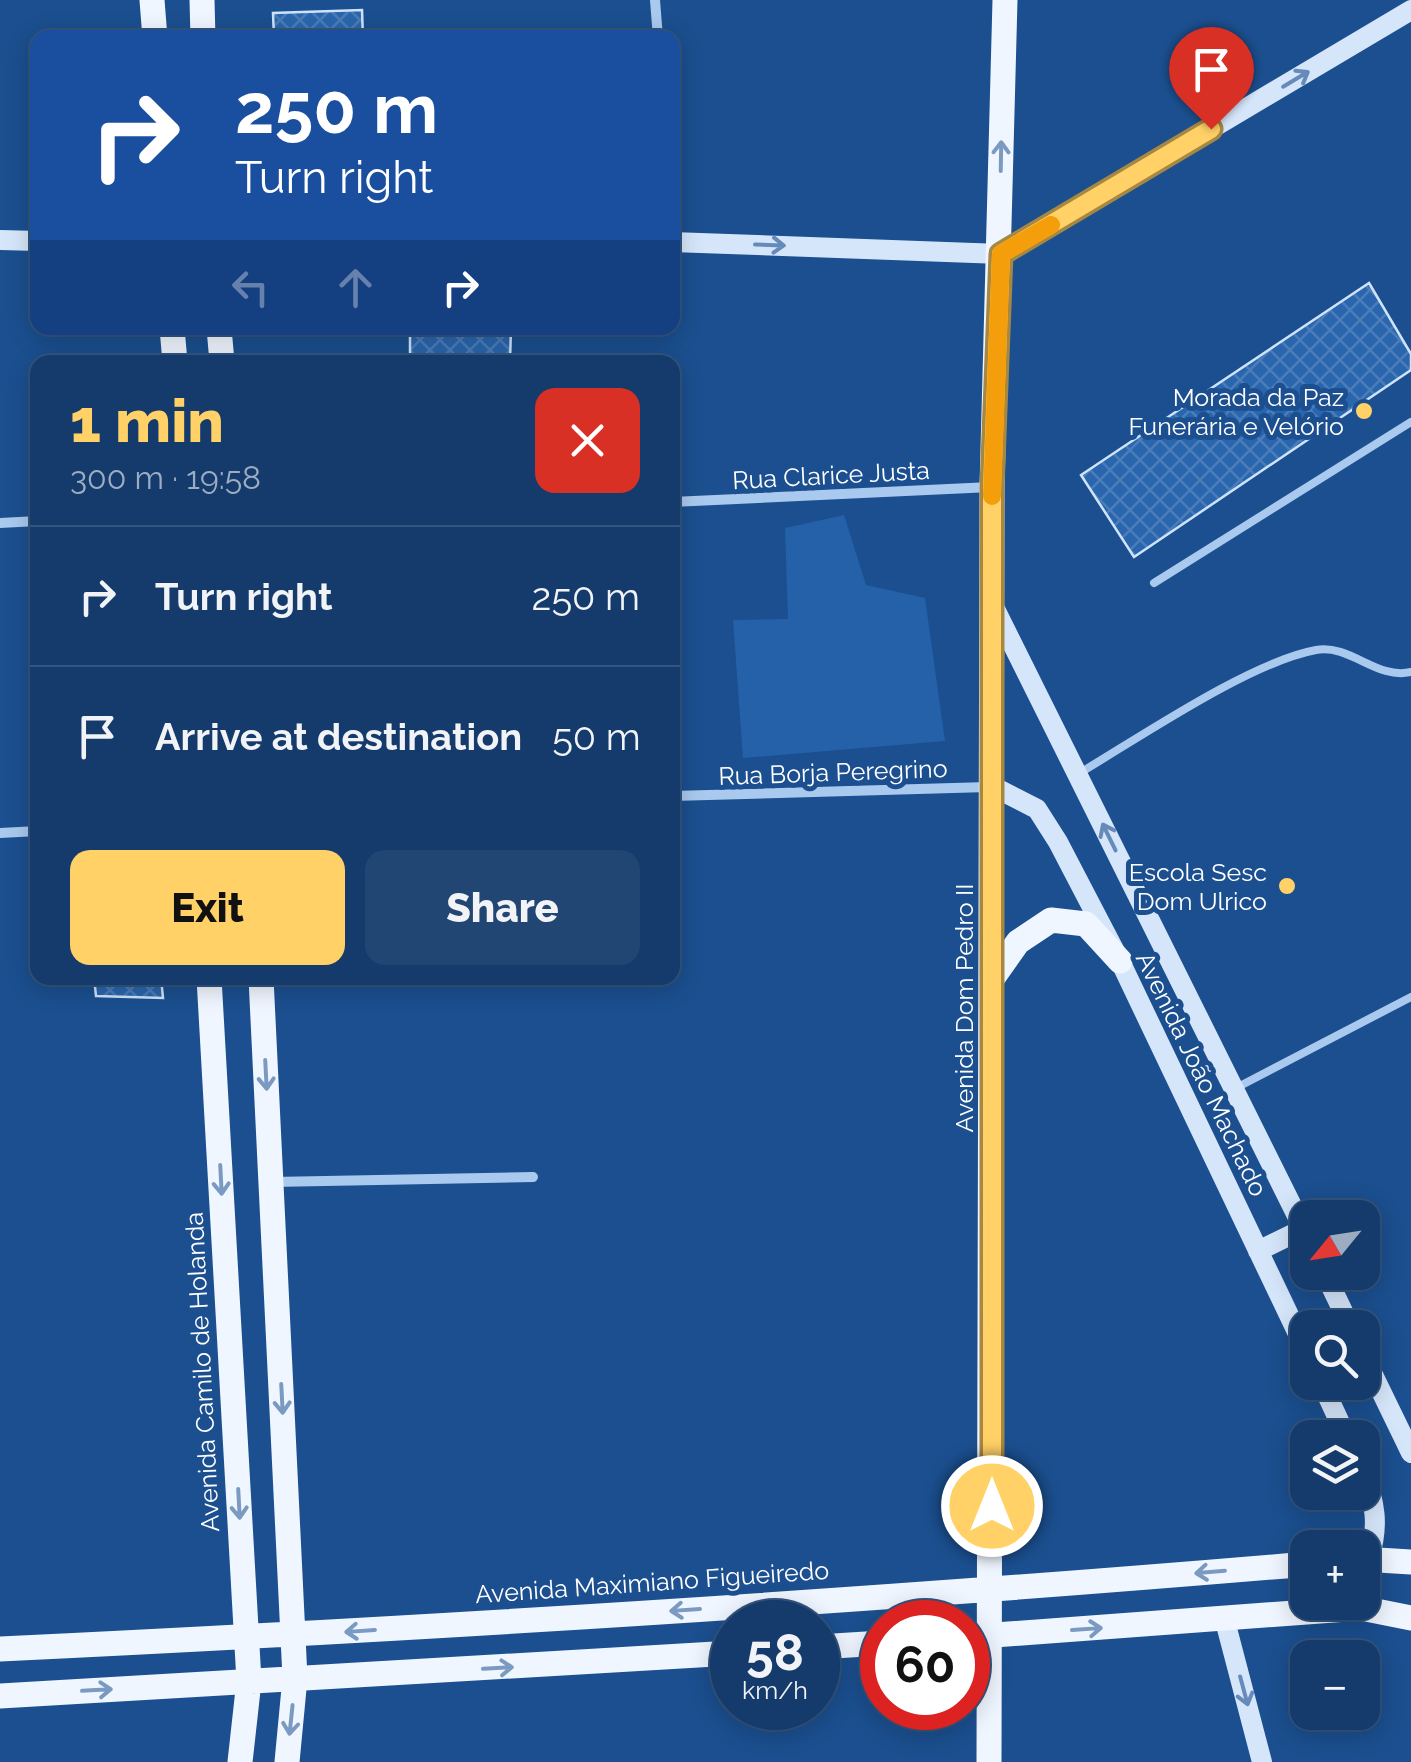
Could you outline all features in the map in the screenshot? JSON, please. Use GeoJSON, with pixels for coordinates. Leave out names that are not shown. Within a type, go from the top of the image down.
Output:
{"type":"FeatureCollection","features":[{"type":"Feature","properties":{"kind":"main road"},"geometry":{"type":"LineString","coordinates":[[152,0],[154,30]]}},
{"type":"Feature","properties":{"kind":"main road"},"geometry":{"type":"LineString","coordinates":[[202,0],[203,30]]}},
{"type":"Feature","properties":{"kind":"main road","name":"Avenida Dom Pedro II"},"geometry":{"type":"LineString","coordinates":[[989,1600],[994,976],[992,487],[1005,0]]}},
{"type":"Feature","properties":{"kind":"main road"},"geometry":{"type":"LineString","coordinates":[[680,242],[1001,254],[1411,10]]}},
{"type":"Feature","properties":{"kind":"main road"},"geometry":{"type":"LineString","coordinates":[[0,240],[30,241]]}},
{"type":"Feature","properties":{"kind":"main road","name":"Avenida João Machado"},"geometry":{"type":"LineString","coordinates":[[994,606],[1290,1203]]}},
{"type":"Feature","properties":{"kind":"main road","name":"Avenida João Machado"},"geometry":{"type":"LineString","coordinates":[[994,787],[1037,809],[1120,961],[1290,1318]]}},
{"type":"Feature","properties":{"kind":"main road"},"geometry":{"type":"LineString","coordinates":[[994,976],[1018,942],[1050,920],[1086,924],[1120,961]]}},
{"type":"Feature","properties":{"kind":"main road","name":"Avenida Camilo de Holanda"},"geometry":{"type":"LineString","coordinates":[[209,985],[249,1681],[240,1762]]}},
{"type":"Feature","properties":{"kind":"main road"},"geometry":{"type":"LineString","coordinates":[[261,985],[296,1678],[287,1762]]}},
{"type":"Feature","properties":{"kind":"main road"},"geometry":{"type":"LineString","coordinates":[[1258,1251],[1290,1239]]}},
{"type":"Feature","properties":{"kind":"main road"},"geometry":{"type":"LineString","coordinates":[[1380,1389],[1411,1453]]}},
{"type":"Feature","properties":{"kind":"main road"},"geometry":{"type":"LineString","coordinates":[[1380,1559],[1411,1562]]}},
{"type":"Feature","properties":{"kind":"main road","name":"Avenida Maximiano Figueiredo"},"geometry":{"type":"LineString","coordinates":[[0,1648],[294,1635],[992,1590],[1290,1565]]}},
{"type":"Feature","properties":{"kind":"main road"},"geometry":{"type":"LineString","coordinates":[[990,1636],[1361,1608],[1411,1618]]}},
{"type":"Feature","properties":{"kind":"main road"},"geometry":{"type":"LineString","coordinates":[[1225,1621],[1262,1762]]}},
{"type":"Feature","properties":{"kind":"main road"},"geometry":{"type":"LineString","coordinates":[[0,1696],[710,1654]]}},
{"type":"Feature","properties":{"kind":"main road","name":"Avenida Dom Pedro II"},"geometry":{"type":"LineString","coordinates":[[987,1730],[990,1762]]}},
{"type":"Feature","properties":{"kind":"street"},"geometry":{"type":"LineString","coordinates":[[654,0],[657,30]]}},
{"type":"Feature","properties":{"kind":"street","name":"Rua Clarice Justa"},"geometry":{"type":"LineString","coordinates":[[680,502],[992,487]]}},
{"type":"Feature","properties":{"kind":"street"},"geometry":{"type":"LineString","coordinates":[[0,523],[30,521]]}},
{"type":"Feature","properties":{"kind":"street","name":"Rua Borja Peregrino"},"geometry":{"type":"LineString","coordinates":[[680,796],[994,787]]}},
{"type":"Feature","properties":{"kind":"street"},"geometry":{"type":"LineString","coordinates":[[0,833],[30,831]]}},
{"type":"Feature","properties":{"kind":"street"},"geometry":{"type":"LineString","coordinates":[[271,1182],[534,1177]]}},
{"type":"Feature","properties":{"kind":"lane"},"geometry":{"type":"LineString","coordinates":[[1154,582],[1411,422]]}},
{"type":"Feature","properties":{"kind":"lane"},"geometry":{"type":"LineString","coordinates":[[1078,774],[1268,665],[1319,649],[1344,652],[1398,675],[1411,672]]}},
{"type":"Feature","properties":{"kind":"lane"},"geometry":{"type":"LineString","coordinates":[[1234,1089],[1411,996]]}},
{"type":"Feature","properties":{"kind":"shaded area"},"geometry":{"type":"Polygon","coordinates":[[[844,515],[866,585],[925,598],[945,741],[743,758],[733,620],[788,619],[785,528],[844,515]]]}},
{"type":"Feature","properties":{"kind":"building"},"geometry":{"type":"Polygon","coordinates":[[[362,10],[363,30],[274,30],[273,13],[362,10]]]}},
{"type":"Feature","properties":{"kind":"building"},"geometry":{"type":"Polygon","coordinates":[[[1369,283],[1411,354],[1411,370],[1134,557],[1081,475],[1369,283]]]}},
{"type":"Feature","properties":{"kind":"building"},"geometry":{"type":"Polygon","coordinates":[[[410,335],[511,335],[510,355],[410,355],[410,335]]]}},
{"type":"Feature","properties":{"kind":"building"},"geometry":{"type":"Polygon","coordinates":[[[95,985],[162,985],[163,998],[96,996],[95,985]]]}},
{"type":"Feature","properties":{"kind":"slow traffic"},"geometry":{"type":"LineString","coordinates":[[992,496],[1001,254],[1051,225]]}},
{"type":"Feature","properties":{"kind":"place","name":"Morada da Paz Funerária e Velório"},"geometry":{"type":"Point","coordinates":[1364,411]}},
{"type":"Feature","properties":{"kind":"place","name":"Escola Sesc Dom Ulrico"},"geometry":{"type":"Point","coordinates":[1287,886]}},
{"type":"Feature","properties":{"kind":"route"},"geometry":{"type":"LineString","coordinates":[[992,1506],[992,487],[1001,254],[1211,129]]}}]}
